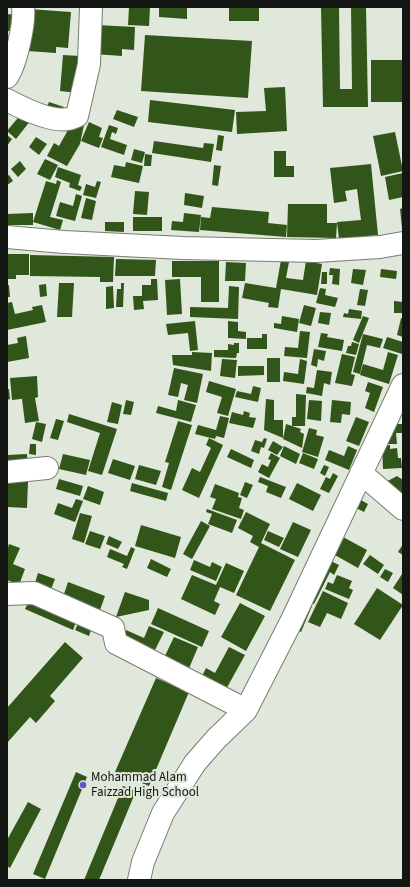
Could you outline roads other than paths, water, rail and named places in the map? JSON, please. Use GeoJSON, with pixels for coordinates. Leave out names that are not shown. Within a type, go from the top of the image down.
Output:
{"type":"FeatureCollection","features":[{"type":"Feature","properties":{"kind":"street"},"geometry":{"type":"LineString","coordinates":[[7,77],[12,70],[18,45],[24,13],[23,7]]}},
{"type":"Feature","properties":{"kind":"street"},"geometry":{"type":"LineString","coordinates":[[7,100],[22,108],[50,118],[68,119],[77,116],[90,64],[91,7]]}},
{"type":"Feature","properties":{"kind":"street"},"geometry":{"type":"LineString","coordinates":[[7,237],[64,242],[183,248],[316,252],[380,247],[403,243]]}},
{"type":"Feature","properties":{"kind":"street"},"geometry":{"type":"LineString","coordinates":[[139,880],[143,862],[163,813],[195,763],[216,739],[246,710],[292,620],[360,473],[403,385]]}},
{"type":"Feature","properties":{"kind":"street"},"geometry":{"type":"LineString","coordinates":[[7,472],[47,468]]}},
{"type":"Feature","properties":{"kind":"street"},"geometry":{"type":"LineString","coordinates":[[360,473],[403,509]]}},
{"type":"Feature","properties":{"kind":"street"},"geometry":{"type":"LineString","coordinates":[[7,594],[34,593],[113,628],[116,643],[246,710]]}},
{"type":"Feature","properties":{"kind":"place","name":"Mohammad Alam Faizzad High School"},"geometry":{"type":"Point","coordinates":[83,785]}}]}
